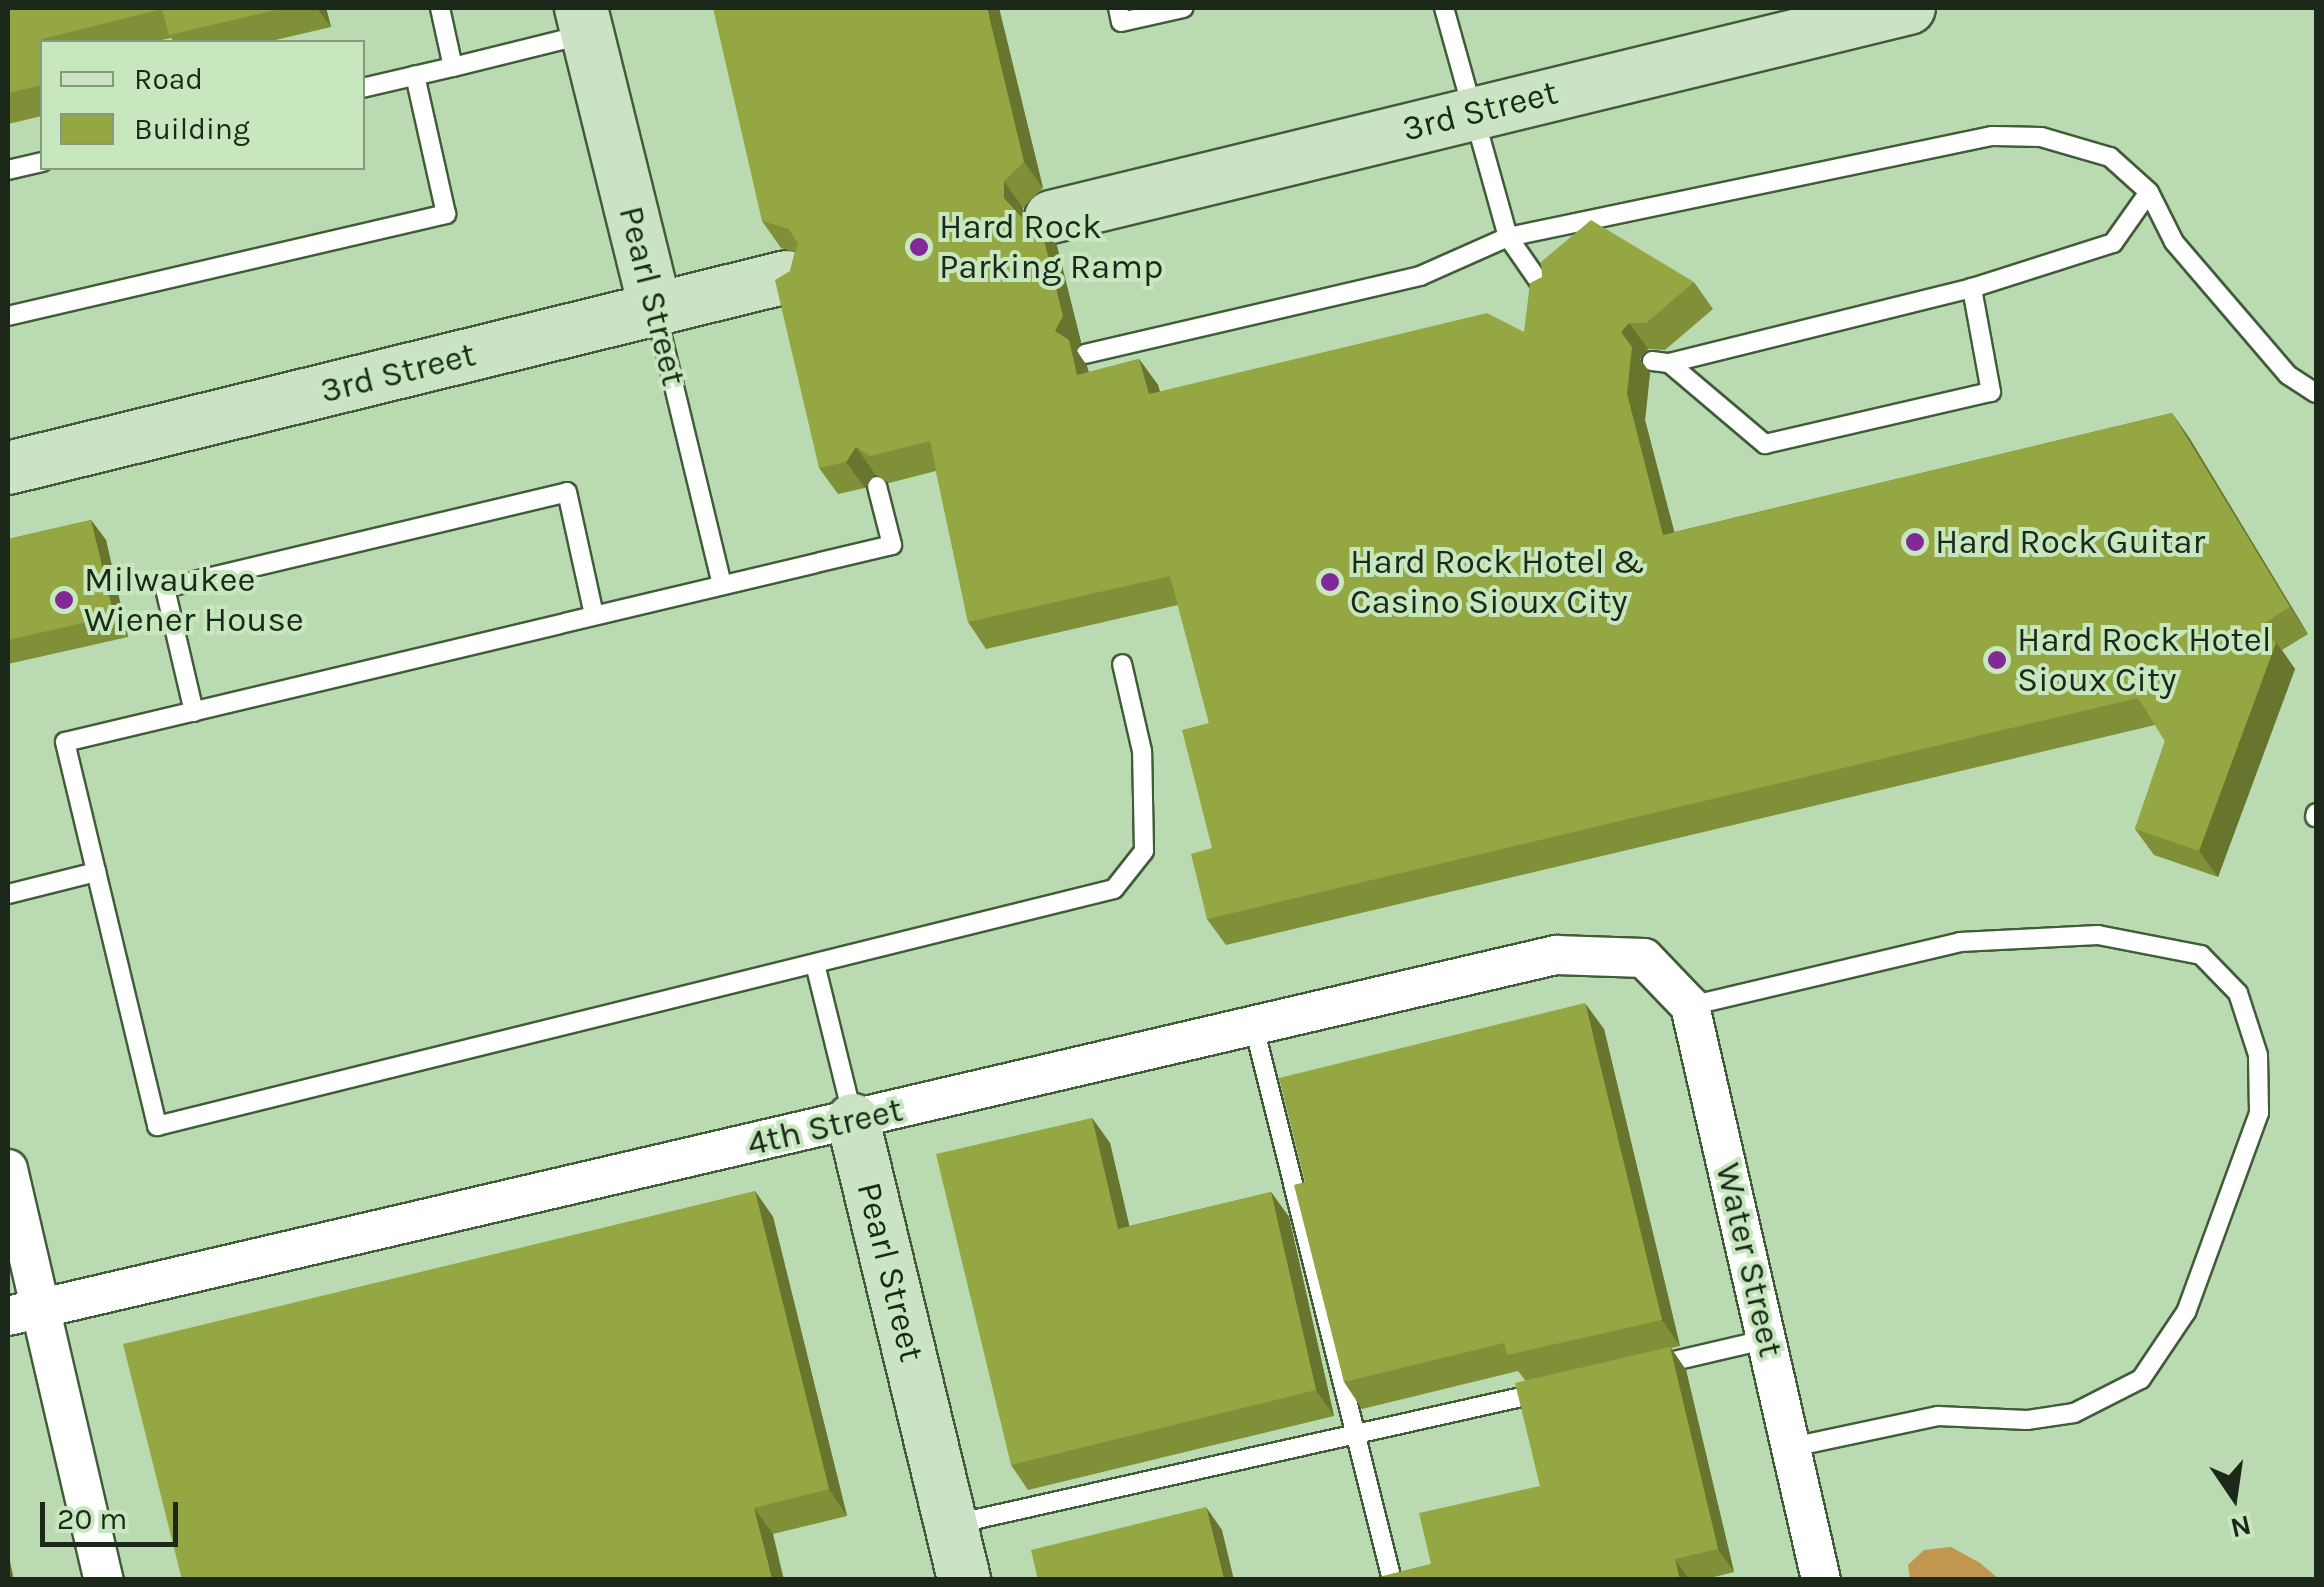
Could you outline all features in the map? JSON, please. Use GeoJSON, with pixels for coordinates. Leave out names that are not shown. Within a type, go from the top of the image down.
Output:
{"type":"FeatureCollection","features":[{"type":"Feature","properties":{"kind":"main road","name":"3rd Street"},"geometry":{"type":"LineString","coordinates":[[1050,218],[1910,8]]}},
{"type":"Feature","properties":{"kind":"main road","name":"Pearl Street"},"geometry":{"type":"LineString","coordinates":[[584,20],[656,311]]}},
{"type":"Feature","properties":{"kind":"main road","name":"3rd Street"},"geometry":{"type":"LineString","coordinates":[[8,468],[787,278]]}},
{"type":"Feature","properties":{"kind":"main road","name":"Pearl Street"},"geometry":{"type":"LineString","coordinates":[[853,1120],[964,1580]]}},
{"type":"Feature","properties":{"kind":"street","name":"4th Street"},"geometry":{"type":"LineString","coordinates":[[23,1312],[1556,954],[1644,958],[1690,1006]]}},
{"type":"Feature","properties":{"kind":"street","name":"Water Street"},"geometry":{"type":"LineString","coordinates":[[1690,1006],[1821,1580]]}},
{"type":"Feature","properties":{"kind":"street"},"geometry":{"type":"LineString","coordinates":[[8,1169],[23,1312],[104,1580]]}},
{"type":"Feature","properties":{"kind":"lane"},"geometry":{"type":"LineString","coordinates":[[440,8],[453,66]]}},
{"type":"Feature","properties":{"kind":"lane"},"geometry":{"type":"LineString","coordinates":[[1118,8],[1122,22],[1183,8]]}},
{"type":"Feature","properties":{"kind":"lane"},"geometry":{"type":"LineString","coordinates":[[1444,8],[1469,114],[1508,237],[1550,296]]}},
{"type":"Feature","properties":{"kind":"lane"},"geometry":{"type":"LineString","coordinates":[[365,87],[453,66],[584,20]]}},
{"type":"Feature","properties":{"kind":"lane"},"geometry":{"type":"LineString","coordinates":[[8,316],[446,214],[415,76]]}},
{"type":"Feature","properties":{"kind":"lane"},"geometry":{"type":"LineString","coordinates":[[1084,354],[1420,276],[1508,237],[1992,136],[2041,137],[2110,157],[2150,192],[2174,242],[2288,375],[2316,393]]}},
{"type":"Feature","properties":{"kind":"lane"},"geometry":{"type":"LineString","coordinates":[[8,170],[40,162]]}},
{"type":"Feature","properties":{"kind":"lane"},"geometry":{"type":"LineString","coordinates":[[1972,288],[1991,392],[1765,444],[1660,362],[1972,288],[2113,243],[2150,192]]}},
{"type":"Feature","properties":{"kind":"lane","name":"Pearl Street"},"geometry":{"type":"LineString","coordinates":[[656,311],[722,584]]}},
{"type":"Feature","properties":{"kind":"lane"},"geometry":{"type":"LineString","coordinates":[[877,486],[892,545],[65,742],[157,1126],[1114,889],[1144,852],[1142,751],[1122,664]]}},
{"type":"Feature","properties":{"kind":"lane"},"geometry":{"type":"LineString","coordinates":[[194,712],[165,588],[184,583],[566,492],[594,615]]}},
{"type":"Feature","properties":{"kind":"lane"},"geometry":{"type":"LineString","coordinates":[[8,894],[96,872]]}},
{"type":"Feature","properties":{"kind":"lane"},"geometry":{"type":"LineString","coordinates":[[1690,1006],[1960,942],[2098,935],[2201,955],[2238,993],[2258,1055],[2252,1132],[2186,1312],[2141,1379],[2074,1414],[2026,1420],[1938,1416],[1792,1447]]}},
{"type":"Feature","properties":{"kind":"lane","name":"Pearl Street"},"geometry":{"type":"LineString","coordinates":[[815,964],[853,1120]]}},
{"type":"Feature","properties":{"kind":"lane"},"geometry":{"type":"LineString","coordinates":[[1254,1026],[1392,1580]]}},
{"type":"Feature","properties":{"kind":"lane"},"geometry":{"type":"LineString","coordinates":[[1638,1370],[1768,1339]]}},
{"type":"Feature","properties":{"kind":"lane"},"geometry":{"type":"LineString","coordinates":[[950,1525],[1562,1387]]}},
{"type":"Feature","properties":{"kind":"shaded area"},"geometry":{"type":"Polygon","coordinates":[[[1951,1547],[1999,1579],[1910,1579],[1908,1565],[1924,1550],[1951,1547]]]}},
{"type":"Feature","properties":{"kind":"building"},"geometry":{"type":"Polygon","coordinates":[[[8,8],[284,8],[169,35],[162,9],[42,39],[40,85],[8,93],[8,8]]]}},
{"type":"Feature","properties":{"kind":"building"},"geometry":{"type":"Polygon","coordinates":[[[713,8],[987,8],[1024,162],[1004,181],[1004,198],[1023,219],[1039,220],[1063,316],[1055,331],[1069,340],[1077,375],[1139,359],[1149,394],[1487,313],[1524,332],[1530,283],[1542,277],[1541,262],[1591,220],[1694,282],[1646,323],[1629,323],[1621,332],[1632,347],[1627,394],[1663,535],[2172,413],[2290,607],[2263,624],[2276,643],[2199,851],[2135,829],[2165,741],[2138,698],[1207,919],[1191,854],[1212,848],[1182,730],[1209,723],[1170,576],[968,622],[930,441],[870,456],[856,447],[846,462],[819,468],[775,280],[790,271],[798,244],[789,229],[762,221],[713,8]]]}},
{"type":"Feature","properties":{"kind":"building","name":"Milwaukee Wiener House"},"geometry":{"type":"Polygon","coordinates":[[[91,520],[114,616],[8,640],[8,539],[91,520]]]}},
{"type":"Feature","properties":{"kind":"building"},"geometry":{"type":"Polygon","coordinates":[[[1585,1003],[1662,1320],[1507,1355],[1504,1343],[1344,1382],[1294,1185],[1305,1182],[1279,1078],[1585,1003]]]}},
{"type":"Feature","properties":{"kind":"building"},"geometry":{"type":"Polygon","coordinates":[[[1092,1118],[1118,1229],[1271,1192],[1316,1390],[1011,1465],[936,1154],[1092,1118]]]}},
{"type":"Feature","properties":{"kind":"building"},"geometry":{"type":"Polygon","coordinates":[[[755,1191],[829,1489],[754,1508],[772,1580],[182,1580],[123,1344],[755,1191]]]}},
{"type":"Feature","properties":{"kind":"building"},"geometry":{"type":"Polygon","coordinates":[[[1670,1347],[1718,1549],[1675,1559],[1680,1580],[1368,1580],[1431,1564],[1419,1513],[1540,1486],[1515,1383],[1670,1347]]]}},
{"type":"Feature","properties":{"kind":"building"},"geometry":{"type":"Polygon","coordinates":[[[1206,1507],[1224,1580],[1038,1580],[1031,1550],[1206,1507]]]}},
{"type":"Feature","properties":{"kind":"place","name":"Hard Rock Parking Ramp"},"geometry":{"type":"Point","coordinates":[919,247]}},
{"type":"Feature","properties":{"kind":"place","name":"Hard Rock Guitar"},"geometry":{"type":"Point","coordinates":[1915,542]}},
{"type":"Feature","properties":{"kind":"place","name":"Hard Rock Hotel & Casino Sioux City"},"geometry":{"type":"Point","coordinates":[1330,582]}},
{"type":"Feature","properties":{"kind":"place","name":"Milwaukee Wiener House"},"geometry":{"type":"Point","coordinates":[64,600]}},
{"type":"Feature","properties":{"kind":"place","name":"Hard Rock Hotel Sioux City"},"geometry":{"type":"Point","coordinates":[1997,660]}}]}
